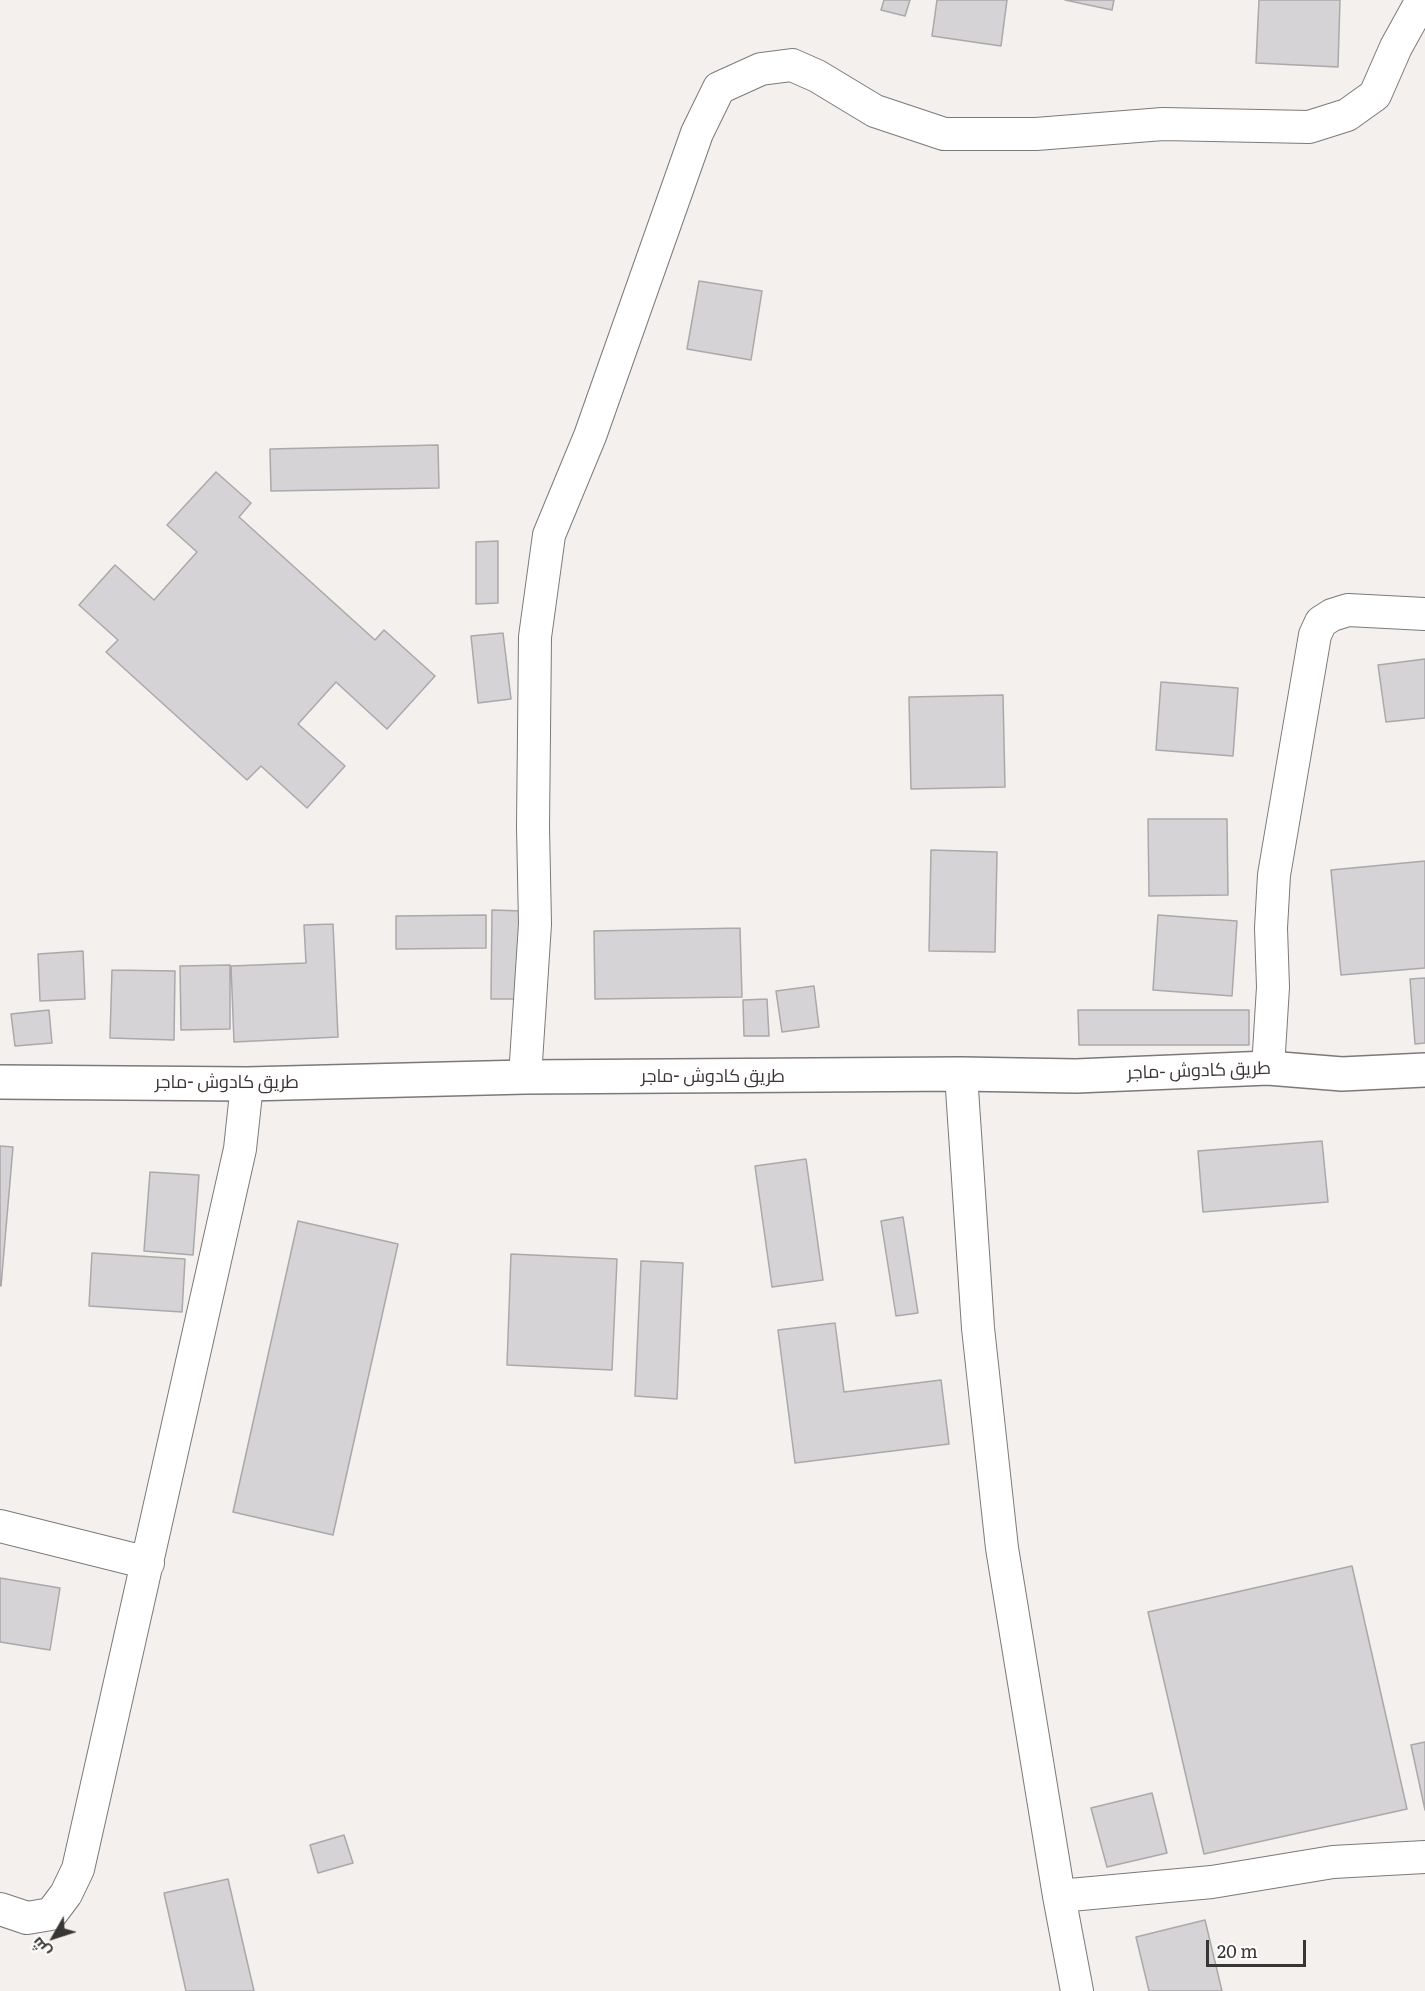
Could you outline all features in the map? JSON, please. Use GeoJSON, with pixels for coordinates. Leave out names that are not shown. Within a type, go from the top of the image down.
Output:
{"type":"FeatureCollection","features":[{"type":"Feature","properties":{"kind":"highway","name":"طريق كادوش -ماجر"},"geometry":{"type":"LineString","coordinates":[[0,1082],[247,1084],[525,1077],[961,1074],[1076,1076],[1268,1068],[1342,1074],[1425,1070]]}},
{"type":"Feature","properties":{"kind":"street"},"geometry":{"type":"LineString","coordinates":[[525,1077],[535,924],[533,826],[535,637],[549,536],[564,494],[590,436],[697,133],[718,88],[760,69],[792,65],[817,76],[875,111],[944,134],[1036,134],[1163,123],[1309,127],[1347,115],[1375,95],[1396,47],[1422,0]]}},
{"type":"Feature","properties":{"kind":"street"},"geometry":{"type":"LineString","coordinates":[[1268,1068],[1273,987],[1271,927],[1275,875],[1316,635],[1321,622],[1332,615],[1348,610],[1425,614]]}},
{"type":"Feature","properties":{"kind":"street"},"geometry":{"type":"LineString","coordinates":[[961,1074],[978,1328],[1002,1548],[1059,1896],[1077,1991]]}},
{"type":"Feature","properties":{"kind":"street"},"geometry":{"type":"LineString","coordinates":[[0,1910],[27,1918],[51,1914],[66,1894],[78,1869],[240,1149],[247,1084]]}},
{"type":"Feature","properties":{"kind":"street"},"geometry":{"type":"LineString","coordinates":[[0,1526],[148,1563]]}},
{"type":"Feature","properties":{"kind":"street"},"geometry":{"type":"LineString","coordinates":[[1059,1896],[1212,1882],[1333,1862],[1425,1857]]}},
{"type":"Feature","properties":{"kind":"building"},"geometry":{"type":"Polygon","coordinates":[[[884,0],[910,0],[905,16],[881,10],[884,0]]]}},
{"type":"Feature","properties":{"kind":"building"},"geometry":{"type":"Polygon","coordinates":[[[937,0],[1007,0],[1001,46],[932,36],[937,0]]]}},
{"type":"Feature","properties":{"kind":"building"},"geometry":{"type":"Polygon","coordinates":[[[1065,0],[1114,0],[1112,10],[1065,0]]]}},
{"type":"Feature","properties":{"kind":"building"},"geometry":{"type":"Polygon","coordinates":[[[1259,0],[1340,0],[1338,67],[1256,63],[1259,0]]]}},
{"type":"Feature","properties":{"kind":"building"},"geometry":{"type":"Polygon","coordinates":[[[699,281],[762,291],[751,360],[687,349],[699,281]]]}},
{"type":"Feature","properties":{"kind":"building"},"geometry":{"type":"Polygon","coordinates":[[[438,445],[439,488],[271,491],[270,449],[438,445]]]}},
{"type":"Feature","properties":{"kind":"building"},"geometry":{"type":"Polygon","coordinates":[[[216,472],[251,503],[239,517],[375,640],[384,630],[435,676],[387,729],[336,682],[298,724],[345,766],[307,808],[261,766],[247,780],[106,652],[118,640],[79,605],[115,565],[154,600],[197,552],[167,525],[216,472]]]}},
{"type":"Feature","properties":{"kind":"building"},"geometry":{"type":"Polygon","coordinates":[[[498,541],[498,603],[476,604],[476,542],[498,541]]]}},
{"type":"Feature","properties":{"kind":"building"},"geometry":{"type":"Polygon","coordinates":[[[503,633],[511,699],[478,703],[471,636],[503,633]]]}},
{"type":"Feature","properties":{"kind":"building"},"geometry":{"type":"Polygon","coordinates":[[[1425,659],[1425,718],[1386,722],[1378,665],[1425,659]]]}},
{"type":"Feature","properties":{"kind":"building"},"geometry":{"type":"Polygon","coordinates":[[[1161,682],[1238,688],[1233,756],[1156,750],[1161,682]]]}},
{"type":"Feature","properties":{"kind":"building"},"geometry":{"type":"Polygon","coordinates":[[[1003,695],[1005,787],[911,789],[909,697],[1003,695]]]}},
{"type":"Feature","properties":{"kind":"building"},"geometry":{"type":"Polygon","coordinates":[[[1148,819],[1227,819],[1228,895],[1149,896],[1148,819]]]}},
{"type":"Feature","properties":{"kind":"building"},"geometry":{"type":"Polygon","coordinates":[[[931,850],[997,852],[995,952],[929,951],[931,850]]]}},
{"type":"Feature","properties":{"kind":"building"},"geometry":{"type":"Polygon","coordinates":[[[1425,861],[1425,968],[1341,975],[1331,870],[1425,861]]]}},
{"type":"Feature","properties":{"kind":"building"},"geometry":{"type":"Polygon","coordinates":[[[492,910],[524,911],[523,999],[491,999],[492,910]]]}},
{"type":"Feature","properties":{"kind":"building"},"geometry":{"type":"Polygon","coordinates":[[[486,915],[486,948],[396,949],[396,916],[486,915]]]}},
{"type":"Feature","properties":{"kind":"building"},"geometry":{"type":"Polygon","coordinates":[[[1158,915],[1237,921],[1232,996],[1153,990],[1158,915]]]}},
{"type":"Feature","properties":{"kind":"building"},"geometry":{"type":"Polygon","coordinates":[[[333,924],[338,1037],[234,1042],[231,966],[306,963],[304,925],[333,924]]]}},
{"type":"Feature","properties":{"kind":"building"},"geometry":{"type":"Polygon","coordinates":[[[740,928],[742,997],[595,999],[594,931],[740,928]]]}},
{"type":"Feature","properties":{"kind":"building"},"geometry":{"type":"Polygon","coordinates":[[[83,951],[85,999],[40,1001],[38,954],[83,951]]]}},
{"type":"Feature","properties":{"kind":"building"},"geometry":{"type":"Polygon","coordinates":[[[230,965],[230,1029],[181,1030],[180,966],[230,965]]]}},
{"type":"Feature","properties":{"kind":"building"},"geometry":{"type":"Polygon","coordinates":[[[112,970],[175,971],[174,1040],[110,1038],[112,970]]]}},
{"type":"Feature","properties":{"kind":"building"},"geometry":{"type":"Polygon","coordinates":[[[1425,978],[1425,1043],[1415,1044],[1410,979],[1425,978]]]}},
{"type":"Feature","properties":{"kind":"building"},"geometry":{"type":"Polygon","coordinates":[[[814,986],[819,1027],[782,1032],[776,991],[814,986]]]}},
{"type":"Feature","properties":{"kind":"building"},"geometry":{"type":"Polygon","coordinates":[[[767,999],[769,1036],[744,1036],[743,1000],[767,999]]]}},
{"type":"Feature","properties":{"kind":"building"},"geometry":{"type":"Polygon","coordinates":[[[49,1010],[52,1043],[15,1046],[11,1014],[49,1010]]]}},
{"type":"Feature","properties":{"kind":"building"},"geometry":{"type":"Polygon","coordinates":[[[1078,1010],[1249,1010],[1249,1045],[1079,1045],[1078,1010]]]}},
{"type":"Feature","properties":{"kind":"building"},"geometry":{"type":"Polygon","coordinates":[[[1322,1141],[1328,1202],[1203,1212],[1198,1151],[1322,1141]]]}},
{"type":"Feature","properties":{"kind":"building"},"geometry":{"type":"Polygon","coordinates":[[[0,1146],[13,1147],[1,1286],[0,1286],[0,1146]]]}},
{"type":"Feature","properties":{"kind":"building"},"geometry":{"type":"Polygon","coordinates":[[[806,1159],[823,1280],[772,1287],[755,1166],[806,1159]]]}},
{"type":"Feature","properties":{"kind":"building"},"geometry":{"type":"Polygon","coordinates":[[[150,1172],[199,1175],[193,1255],[144,1251],[150,1172]]]}},
{"type":"Feature","properties":{"kind":"building"},"geometry":{"type":"Polygon","coordinates":[[[903,1217],[918,1313],[896,1316],[881,1221],[903,1217]]]}},
{"type":"Feature","properties":{"kind":"building"},"geometry":{"type":"Polygon","coordinates":[[[298,1221],[398,1244],[333,1535],[233,1512],[298,1221]]]}},
{"type":"Feature","properties":{"kind":"building"},"geometry":{"type":"Polygon","coordinates":[[[92,1253],[185,1259],[182,1312],[89,1306],[92,1253]]]}},
{"type":"Feature","properties":{"kind":"building"},"geometry":{"type":"Polygon","coordinates":[[[511,1254],[617,1259],[612,1370],[507,1365],[511,1254]]]}},
{"type":"Feature","properties":{"kind":"building"},"geometry":{"type":"Polygon","coordinates":[[[641,1261],[683,1263],[677,1399],[635,1396],[641,1261]]]}},
{"type":"Feature","properties":{"kind":"building"},"geometry":{"type":"Polygon","coordinates":[[[835,1323],[844,1392],[941,1380],[949,1444],[795,1463],[778,1330],[835,1323]]]}},
{"type":"Feature","properties":{"kind":"building"},"geometry":{"type":"Polygon","coordinates":[[[1352,1566],[1407,1809],[1204,1854],[1148,1612],[1352,1566]]]}},
{"type":"Feature","properties":{"kind":"building"},"geometry":{"type":"Polygon","coordinates":[[[0,1578],[60,1588],[50,1650],[0,1642],[0,1578]]]}},
{"type":"Feature","properties":{"kind":"building"},"geometry":{"type":"Polygon","coordinates":[[[1425,1742],[1425,1810],[1411,1745],[1425,1742]]]}},
{"type":"Feature","properties":{"kind":"building"},"geometry":{"type":"Polygon","coordinates":[[[1152,1793],[1167,1853],[1107,1867],[1091,1808],[1152,1793]]]}},
{"type":"Feature","properties":{"kind":"building"},"geometry":{"type":"Polygon","coordinates":[[[344,1835],[353,1863],[318,1873],[310,1845],[344,1835]]]}},
{"type":"Feature","properties":{"kind":"building"},"geometry":{"type":"Polygon","coordinates":[[[228,1879],[254,1991],[186,1991],[164,1893],[228,1879]]]}},
{"type":"Feature","properties":{"kind":"building"},"geometry":{"type":"Polygon","coordinates":[[[1205,1920],[1222,1991],[1149,1991],[1136,1937],[1205,1920]]]}}]}
